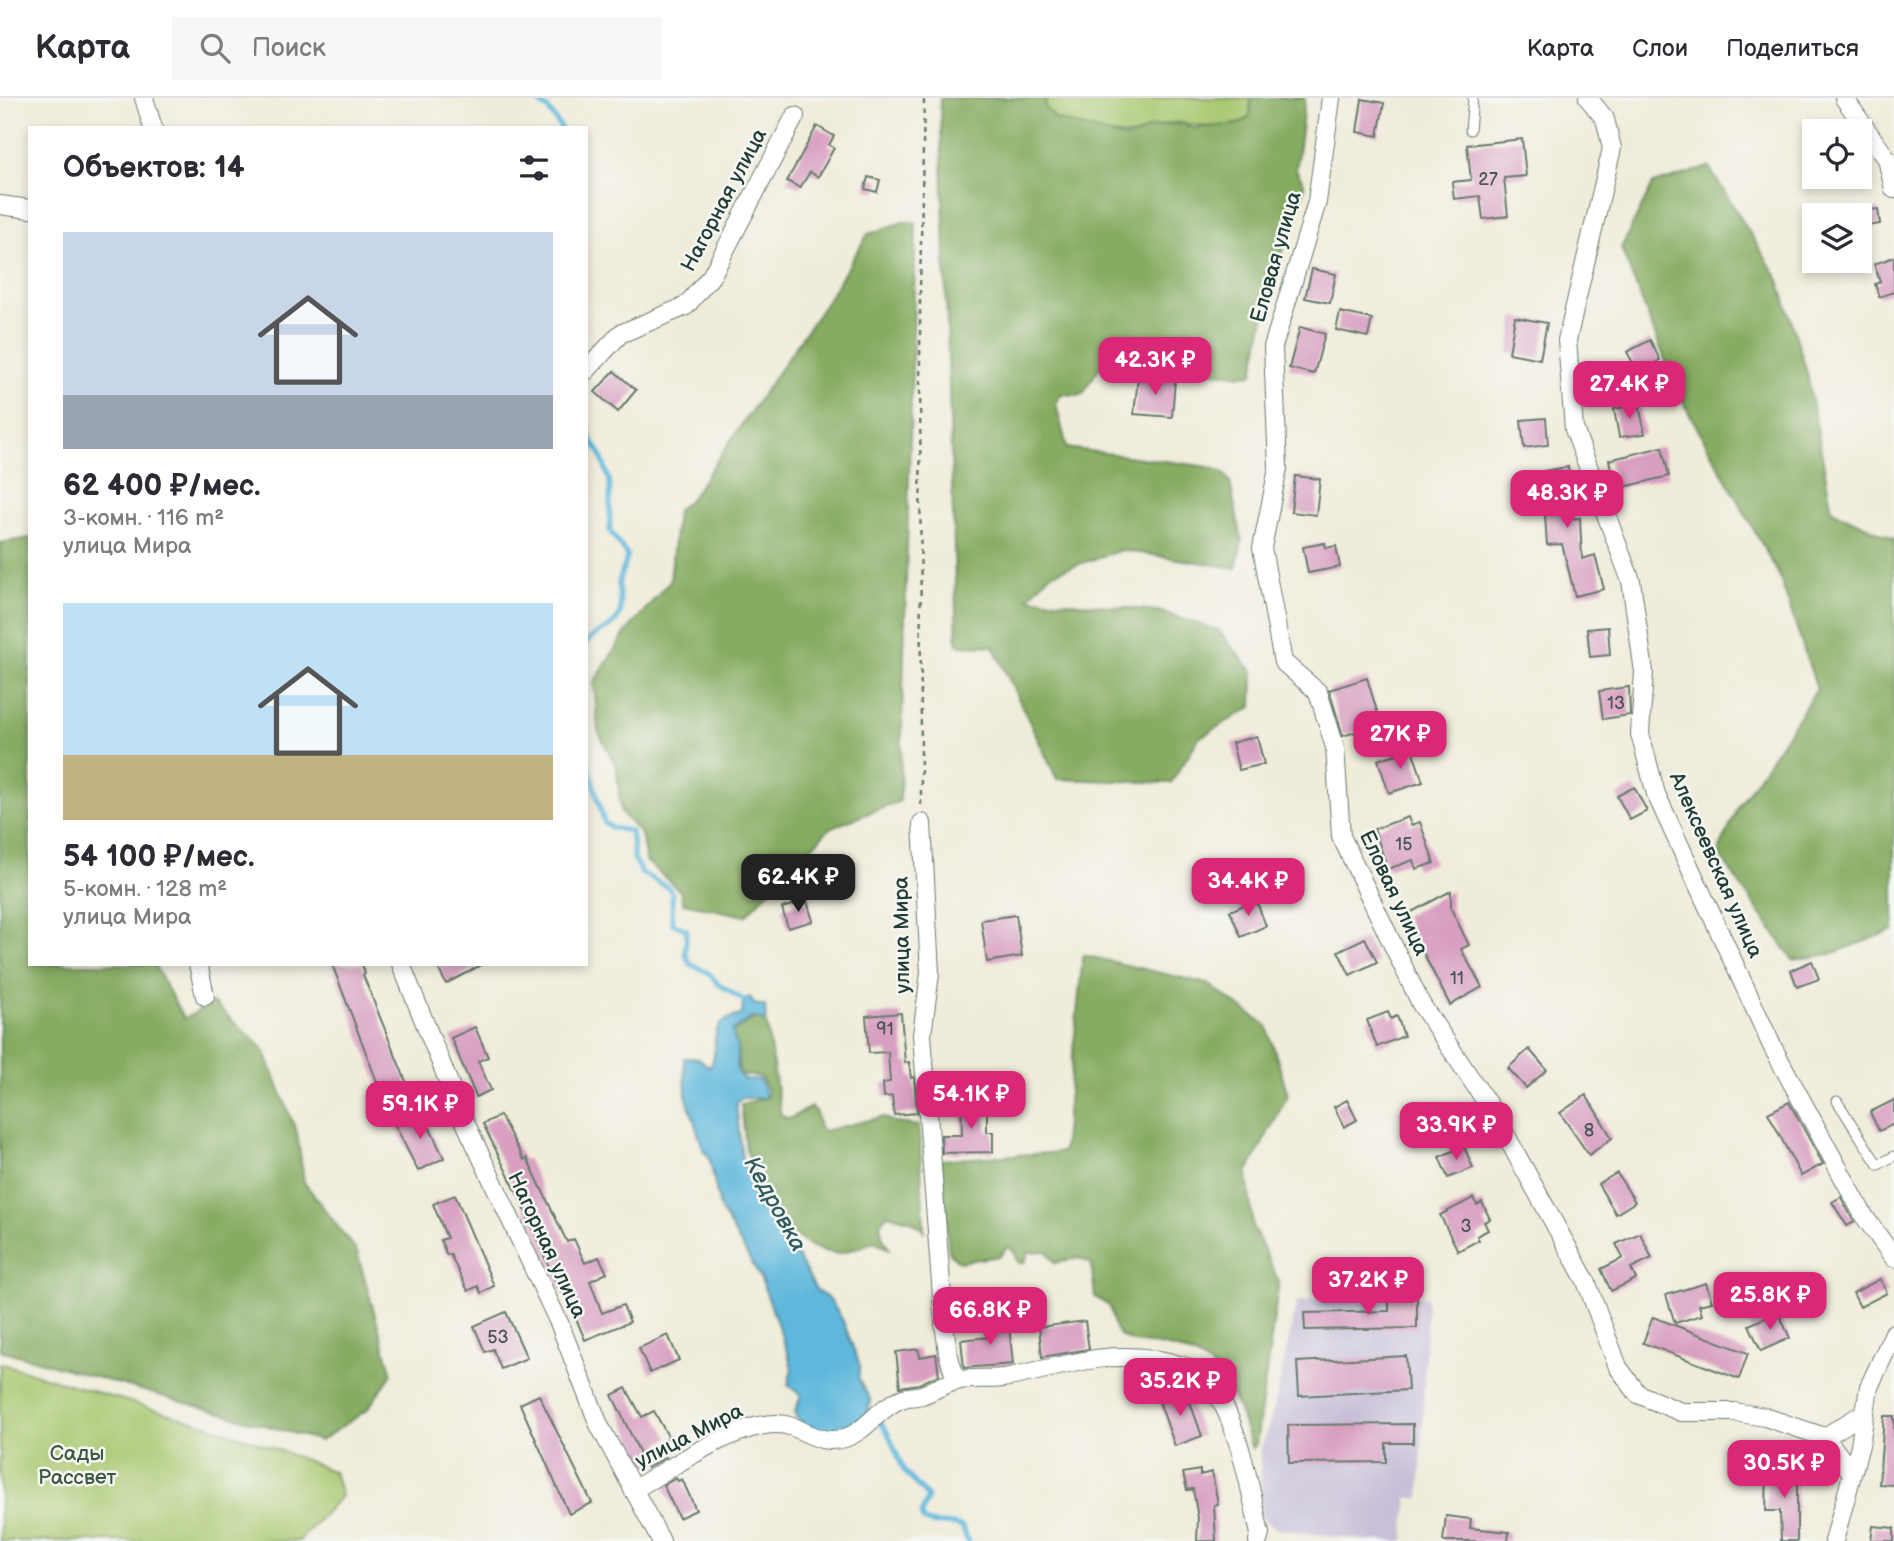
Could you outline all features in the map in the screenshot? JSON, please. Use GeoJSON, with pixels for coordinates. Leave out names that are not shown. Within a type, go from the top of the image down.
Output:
{"type":"FeatureCollection","features":[{"type":"Feature","properties":{"kind":"street"},"geometry":{"type":"LineString","coordinates":[[144,98],[152,126]]}},
{"type":"Feature","properties":{"kind":"street","name":"Еловая улица"},"geometry":{"type":"LineString","coordinates":[[1331,98],[1317,202],[1273,347],[1278,468],[1262,548],[1283,662],[1318,692],[1335,747],[1341,836],[1421,1004],[1493,1112],[1586,1280],[1618,1367],[1638,1394],[1681,1412],[1734,1412],[1765,1417],[1825,1437]]}},
{"type":"Feature","properties":{"kind":"street","name":"Алексеевская улица"},"geometry":{"type":"LineString","coordinates":[[1588,98],[1605,119],[1612,148],[1567,340],[1574,429],[1631,582],[1644,672],[1640,734],[1656,794],[1772,1046],[1864,1216],[1894,1258]]}},
{"type":"Feature","properties":{"kind":"street"},"geometry":{"type":"LineString","coordinates":[[1844,98],[1887,159],[1894,189]]}},
{"type":"Feature","properties":{"kind":"street","name":"Нагорная улица"},"geometry":{"type":"LineString","coordinates":[[588,369],[620,334],[672,314],[699,294],[712,275],[795,116]]}},
{"type":"Feature","properties":{"kind":"street"},"geometry":{"type":"LineString","coordinates":[[0,205],[28,209]]}},
{"type":"Feature","properties":{"kind":"street","name":"улица Мира"},"geometry":{"type":"LineString","coordinates":[[922,823],[930,973],[922,1035],[944,1322],[948,1353],[956,1381]]}},
{"type":"Feature","properties":{"kind":"street"},"geometry":{"type":"LineString","coordinates":[[198,966],[205,996]]}},
{"type":"Feature","properties":{"kind":"street","name":"Нагорная улица"},"geometry":{"type":"LineString","coordinates":[[402,966],[464,1120],[560,1325],[599,1425],[660,1541]]}},
{"type":"Feature","properties":{"kind":"street"},"geometry":{"type":"LineString","coordinates":[[1835,1541],[1852,1473],[1868,1387],[1894,1333]]}},
{"type":"Feature","properties":{"kind":"street","name":"улица Мира"},"geometry":{"type":"LineString","coordinates":[[633,1490],[713,1446],[756,1427],[790,1425],[820,1440],[847,1437],[902,1398],[919,1396],[956,1381],[1001,1378],[1104,1356],[1125,1355],[1188,1367],[1210,1383],[1230,1424],[1247,1471],[1260,1534],[1258,1541]]}},
{"type":"Feature","properties":{"kind":"street"},"geometry":{"type":"LineString","coordinates":[[1852,1473],[1825,1437],[1864,1413]]}},
{"type":"Feature","properties":{"kind":"lane"},"geometry":{"type":"LineString","coordinates":[[1470,130],[1473,98]]}},
{"type":"Feature","properties":{"kind":"lane"},"geometry":{"type":"LineString","coordinates":[[1837,1101],[1878,1165],[1894,1156]]}},
{"type":"Feature","properties":{"kind":"path"},"geometry":{"type":"LineString","coordinates":[[922,823],[920,291],[924,98]]}},
{"type":"Feature","properties":{"kind":"shaded area"},"geometry":{"type":"Polygon","coordinates":[[[1427,1296],[1420,1498],[1408,1498],[1404,1541],[1370,1541],[1277,1529],[1262,1518],[1260,1451],[1273,1412],[1297,1301],[1427,1296]]]}},
{"type":"Feature","properties":{"kind":"green space"},"geometry":{"type":"Polygon","coordinates":[[[940,98],[1046,98],[1045,107],[1056,119],[1123,138],[1138,135],[1148,128],[1182,123],[1193,128],[1241,124],[1250,116],[1251,98],[1305,98],[1296,170],[1304,183],[1302,200],[1270,286],[1253,374],[1240,375],[1112,360],[1101,365],[1082,395],[1061,394],[1056,404],[1067,448],[1209,467],[1224,473],[1230,482],[1242,541],[1236,568],[1121,550],[1050,574],[1028,598],[1158,611],[1218,630],[1253,672],[1252,707],[1199,738],[1171,783],[1057,779],[993,646],[957,645],[940,98]]]}},
{"type":"Feature","properties":{"kind":"green space"},"geometry":{"type":"Polygon","coordinates":[[[1046,98],[1251,98],[1250,116],[1234,124],[1217,127],[1176,122],[1130,136],[1096,131],[1056,119],[1045,107],[1046,98]]]}},
{"type":"Feature","properties":{"kind":"green space"},"geometry":{"type":"Polygon","coordinates":[[[1709,167],[1779,280],[1807,373],[1832,511],[1894,539],[1894,930],[1831,954],[1793,960],[1718,853],[1739,806],[1817,689],[1779,575],[1678,393],[1621,248],[1653,184],[1709,167]]]}},
{"type":"Feature","properties":{"kind":"green space"},"geometry":{"type":"Polygon","coordinates":[[[903,222],[916,222],[900,801],[830,828],[745,916],[683,903],[680,891],[646,861],[641,834],[621,812],[617,768],[598,731],[594,682],[626,632],[670,581],[677,510],[691,498],[827,301],[868,234],[903,222]]]}},
{"type":"Feature","properties":{"kind":"green space"},"geometry":{"type":"Polygon","coordinates":[[[28,538],[28,966],[155,966],[184,1019],[213,1003],[263,1048],[297,1133],[304,1182],[357,1252],[392,1374],[367,1410],[320,1441],[0,1350],[0,543],[28,538]]]}},
{"type":"Feature","properties":{"kind":"green space"},"geometry":{"type":"Polygon","coordinates":[[[1083,955],[1208,984],[1267,1026],[1288,1095],[1247,1173],[1253,1227],[1279,1282],[1256,1444],[1252,1449],[1230,1391],[1213,1368],[1182,1351],[1133,1342],[1117,1332],[1109,1306],[1095,1297],[1091,1263],[1078,1258],[1055,1263],[1046,1251],[1029,1252],[1024,1263],[1018,1263],[1012,1249],[1007,1247],[1000,1256],[960,1262],[949,1253],[941,1160],[1063,1152],[1083,955]]]}},
{"type":"Feature","properties":{"kind":"green space"},"geometry":{"type":"Polygon","coordinates":[[[754,1018],[765,1021],[767,1027],[781,1115],[789,1119],[811,1107],[816,1111],[819,1128],[824,1131],[882,1117],[897,1123],[919,1126],[924,1231],[912,1221],[888,1214],[880,1223],[889,1249],[874,1242],[838,1254],[808,1245],[775,1220],[746,1150],[741,1104],[766,1098],[768,1092],[761,1077],[741,1075],[737,1046],[732,1033],[754,1018]]]}},
{"type":"Feature","properties":{"kind":"green space","name":"Сады Рассвет"},"geometry":{"type":"Polygon","coordinates":[[[0,1363],[210,1426],[293,1455],[334,1472],[341,1496],[299,1541],[0,1541],[0,1363]]]}},
{"type":"Feature","properties":{"kind":"water"},"geometry":{"type":"Polygon","coordinates":[[[750,997],[754,1004],[765,1006],[766,1021],[753,1017],[732,1031],[737,1046],[737,1071],[743,1079],[760,1080],[766,1095],[763,1098],[742,1098],[736,1103],[742,1160],[769,1221],[799,1259],[816,1290],[830,1300],[843,1321],[860,1366],[858,1378],[871,1401],[860,1421],[840,1431],[817,1430],[797,1418],[795,1412],[801,1395],[788,1385],[792,1368],[785,1345],[761,1279],[720,1208],[709,1156],[704,1152],[686,1095],[684,1058],[697,1058],[710,1067],[717,1029],[726,1020],[742,1014],[743,1001],[750,997]]]}},
{"type":"Feature","properties":{"kind":"building"},"geometry":{"type":"Polygon","coordinates":[[[1362,99],[1384,103],[1378,136],[1357,132],[1362,99]]]}},
{"type":"Feature","properties":{"kind":"building"},"geometry":{"type":"Polygon","coordinates":[[[817,126],[834,136],[829,145],[834,148],[818,177],[810,172],[800,188],[787,181],[817,126]]]}},
{"type":"Feature","properties":{"kind":"building"},"geometry":{"type":"Polygon","coordinates":[[[1522,139],[1526,176],[1504,178],[1508,216],[1483,219],[1480,196],[1454,199],[1452,182],[1471,180],[1467,145],[1522,139]]]}},
{"type":"Feature","properties":{"kind":"building"},"geometry":{"type":"Polygon","coordinates":[[[868,177],[880,180],[877,192],[865,189],[868,177]]]}},
{"type":"Feature","properties":{"kind":"building"},"geometry":{"type":"Polygon","coordinates":[[[1878,209],[1880,224],[1872,225],[1872,210],[1878,209]]]}},
{"type":"Feature","properties":{"kind":"building"},"geometry":{"type":"Polygon","coordinates":[[[1894,257],[1894,292],[1879,297],[1875,284],[1880,282],[1874,264],[1894,257]]]}},
{"type":"Feature","properties":{"kind":"building"},"geometry":{"type":"Polygon","coordinates":[[[1312,269],[1336,274],[1330,303],[1305,298],[1312,269]]]}},
{"type":"Feature","properties":{"kind":"building"},"geometry":{"type":"Polygon","coordinates":[[[1340,312],[1372,319],[1368,337],[1336,330],[1340,312]]]}},
{"type":"Feature","properties":{"kind":"building"},"geometry":{"type":"Polygon","coordinates":[[[1515,317],[1547,323],[1540,359],[1509,353],[1515,317]]]}},
{"type":"Feature","properties":{"kind":"building"},"geometry":{"type":"Polygon","coordinates":[[[1300,327],[1325,334],[1314,374],[1289,368],[1300,327]]]}},
{"type":"Feature","properties":{"kind":"building"},"geometry":{"type":"Polygon","coordinates":[[[1650,340],[1660,360],[1638,372],[1627,352],[1650,340]]]}},
{"type":"Feature","properties":{"kind":"building"},"geometry":{"type":"Polygon","coordinates":[[[614,371],[636,390],[618,412],[595,392],[614,371]]]}},
{"type":"Feature","properties":{"kind":"building"},"geometry":{"type":"Polygon","coordinates":[[[1138,377],[1175,380],[1172,417],[1134,414],[1138,377]]]}},
{"type":"Feature","properties":{"kind":"building"},"geometry":{"type":"Polygon","coordinates":[[[1639,404],[1645,434],[1619,437],[1614,409],[1639,404]]]}},
{"type":"Feature","properties":{"kind":"building"},"geometry":{"type":"Polygon","coordinates":[[[1546,418],[1548,445],[1524,448],[1521,420],[1546,418]]]}},
{"type":"Feature","properties":{"kind":"building"},"geometry":{"type":"Polygon","coordinates":[[[1662,447],[1669,476],[1616,489],[1609,460],[1662,447]]]}},
{"type":"Feature","properties":{"kind":"building"},"geometry":{"type":"Polygon","coordinates":[[[1568,467],[1571,488],[1566,489],[1570,519],[1580,518],[1582,559],[1595,555],[1604,589],[1575,596],[1562,544],[1547,545],[1544,501],[1536,502],[1532,481],[1544,479],[1543,471],[1568,467]]]}},
{"type":"Feature","properties":{"kind":"building"},"geometry":{"type":"Polygon","coordinates":[[[1295,476],[1320,479],[1316,515],[1291,512],[1295,476]]]}},
{"type":"Feature","properties":{"kind":"building"},"geometry":{"type":"Polygon","coordinates":[[[1325,543],[1326,548],[1336,546],[1340,567],[1308,573],[1303,547],[1325,543]]]}},
{"type":"Feature","properties":{"kind":"building"},"geometry":{"type":"Polygon","coordinates":[[[1608,627],[1610,655],[1590,657],[1587,629],[1608,627]]]}},
{"type":"Feature","properties":{"kind":"building"},"geometry":{"type":"Polygon","coordinates":[[[1367,678],[1379,718],[1371,720],[1371,727],[1343,736],[1329,690],[1367,678]]]}},
{"type":"Feature","properties":{"kind":"building"},"geometry":{"type":"Polygon","coordinates":[[[1629,687],[1630,715],[1603,719],[1599,691],[1629,687]]]}},
{"type":"Feature","properties":{"kind":"building"},"geometry":{"type":"Polygon","coordinates":[[[1257,736],[1264,764],[1239,770],[1232,743],[1257,736]]]}},
{"type":"Feature","properties":{"kind":"building"},"geometry":{"type":"Polygon","coordinates":[[[1412,749],[1423,782],[1389,793],[1378,760],[1412,749]]]}},
{"type":"Feature","properties":{"kind":"building"},"geometry":{"type":"Polygon","coordinates":[[[1634,787],[1647,811],[1630,820],[1617,796],[1634,787]]]}},
{"type":"Feature","properties":{"kind":"building"},"geometry":{"type":"Polygon","coordinates":[[[1408,817],[1411,825],[1420,822],[1434,863],[1416,869],[1413,860],[1388,869],[1374,829],[1408,817]]]}},
{"type":"Feature","properties":{"kind":"building"},"geometry":{"type":"Polygon","coordinates":[[[1451,891],[1451,909],[1469,945],[1461,949],[1482,987],[1450,1005],[1404,916],[1451,891]]]}},
{"type":"Feature","properties":{"kind":"building"},"geometry":{"type":"Polygon","coordinates":[[[1256,900],[1266,926],[1241,937],[1230,911],[1256,900]]]}},
{"type":"Feature","properties":{"kind":"building"},"geometry":{"type":"Polygon","coordinates":[[[807,901],[813,921],[788,928],[782,908],[807,901]]]}},
{"type":"Feature","properties":{"kind":"building"},"geometry":{"type":"Polygon","coordinates":[[[1016,915],[1022,956],[987,962],[981,920],[1016,915]]]}},
{"type":"Feature","properties":{"kind":"building"},"geometry":{"type":"Polygon","coordinates":[[[1365,938],[1377,962],[1350,975],[1338,951],[1365,938]]]}},
{"type":"Feature","properties":{"kind":"building"},"geometry":{"type":"Polygon","coordinates":[[[1812,961],[1819,979],[1797,987],[1791,970],[1812,961]]]}},
{"type":"Feature","properties":{"kind":"building"},"geometry":{"type":"Polygon","coordinates":[[[333,966],[363,966],[363,975],[409,1089],[384,1100],[333,966]]]}},
{"type":"Feature","properties":{"kind":"building"},"geometry":{"type":"Polygon","coordinates":[[[437,966],[479,966],[446,984],[437,966]]]}},
{"type":"Feature","properties":{"kind":"building"},"geometry":{"type":"Polygon","coordinates":[[[1388,1012],[1391,1019],[1397,1016],[1404,1036],[1377,1047],[1367,1020],[1388,1012]]]}},
{"type":"Feature","properties":{"kind":"building"},"geometry":{"type":"Polygon","coordinates":[[[901,1013],[905,1063],[909,1062],[911,1078],[914,1077],[917,1113],[894,1115],[892,1096],[884,1097],[883,1083],[890,1082],[888,1052],[869,1053],[866,1016],[901,1013]]]}},
{"type":"Feature","properties":{"kind":"building"},"geometry":{"type":"Polygon","coordinates":[[[475,1027],[488,1057],[478,1061],[491,1090],[476,1097],[451,1038],[475,1027]]]}},
{"type":"Feature","properties":{"kind":"building"},"geometry":{"type":"Polygon","coordinates":[[[1529,1049],[1547,1070],[1526,1088],[1508,1068],[1529,1049]]]}},
{"type":"Feature","properties":{"kind":"building"},"geometry":{"type":"Polygon","coordinates":[[[1586,1095],[1612,1138],[1589,1155],[1560,1113],[1586,1095]]]}},
{"type":"Feature","properties":{"kind":"building"},"geometry":{"type":"Polygon","coordinates":[[[961,1100],[987,1100],[987,1132],[993,1132],[993,1152],[942,1153],[941,1135],[962,1135],[961,1100]]]}},
{"type":"Feature","properties":{"kind":"building"},"geometry":{"type":"Polygon","coordinates":[[[1347,1100],[1357,1120],[1344,1127],[1334,1107],[1347,1100]]]}},
{"type":"Feature","properties":{"kind":"building"},"geometry":{"type":"Polygon","coordinates":[[[1894,1100],[1894,1124],[1879,1131],[1870,1112],[1894,1100]]]}},
{"type":"Feature","properties":{"kind":"building"},"geometry":{"type":"Polygon","coordinates":[[[1789,1102],[1823,1164],[1801,1176],[1768,1113],[1789,1102]]]}},
{"type":"Feature","properties":{"kind":"building"},"geometry":{"type":"Polygon","coordinates":[[[422,1112],[444,1158],[418,1171],[395,1125],[422,1112]]]}},
{"type":"Feature","properties":{"kind":"building"},"geometry":{"type":"Polygon","coordinates":[[[500,1115],[524,1160],[527,1158],[567,1242],[574,1239],[585,1263],[599,1257],[607,1273],[590,1281],[602,1313],[623,1305],[630,1322],[585,1340],[565,1292],[562,1293],[552,1274],[522,1203],[483,1124],[500,1115]]]}},
{"type":"Feature","properties":{"kind":"building"},"geometry":{"type":"Polygon","coordinates":[[[1464,1146],[1473,1168],[1448,1178],[1439,1157],[1464,1146]]]}},
{"type":"Feature","properties":{"kind":"building"},"geometry":{"type":"Polygon","coordinates":[[[1617,1173],[1635,1202],[1616,1214],[1598,1184],[1617,1173]]]}},
{"type":"Feature","properties":{"kind":"building"},"geometry":{"type":"Polygon","coordinates":[[[455,1195],[494,1286],[481,1293],[478,1286],[468,1291],[440,1240],[447,1238],[433,1204],[455,1195]]]}},
{"type":"Feature","properties":{"kind":"building"},"geometry":{"type":"Polygon","coordinates":[[[1841,1197],[1854,1222],[1847,1226],[1832,1202],[1841,1197]]]}},
{"type":"Feature","properties":{"kind":"building"},"geometry":{"type":"Polygon","coordinates":[[[1473,1198],[1477,1205],[1482,1202],[1490,1219],[1484,1222],[1488,1230],[1477,1236],[1479,1240],[1458,1251],[1440,1215],[1473,1198]]]}},
{"type":"Feature","properties":{"kind":"building"},"geometry":{"type":"Polygon","coordinates":[[[1640,1233],[1652,1258],[1631,1268],[1636,1279],[1611,1291],[1601,1269],[1623,1258],[1616,1244],[1640,1233]]]}},
{"type":"Feature","properties":{"kind":"building"},"geometry":{"type":"Polygon","coordinates":[[[1880,1279],[1887,1293],[1860,1307],[1853,1293],[1880,1279]]]}},
{"type":"Feature","properties":{"kind":"building"},"geometry":{"type":"Polygon","coordinates":[[[1706,1283],[1712,1302],[1699,1305],[1702,1315],[1675,1323],[1666,1295],[1706,1283]]]}},
{"type":"Feature","properties":{"kind":"building"},"geometry":{"type":"Polygon","coordinates":[[[1417,1296],[1417,1328],[1305,1330],[1304,1313],[1389,1311],[1389,1297],[1417,1296]]]}},
{"type":"Feature","properties":{"kind":"building"},"geometry":{"type":"Polygon","coordinates":[[[506,1312],[527,1358],[501,1369],[493,1349],[485,1352],[474,1326],[506,1312]]]}},
{"type":"Feature","properties":{"kind":"building"},"geometry":{"type":"Polygon","coordinates":[[[1778,1312],[1790,1338],[1761,1351],[1749,1325],[1778,1312]]]}},
{"type":"Feature","properties":{"kind":"building"},"geometry":{"type":"Polygon","coordinates":[[[1008,1317],[1013,1364],[964,1368],[961,1340],[989,1337],[987,1320],[1008,1317]]]}},
{"type":"Feature","properties":{"kind":"building"},"geometry":{"type":"Polygon","coordinates":[[[1653,1317],[1748,1353],[1739,1379],[1643,1343],[1653,1317]]]}},
{"type":"Feature","properties":{"kind":"building"},"geometry":{"type":"Polygon","coordinates":[[[1085,1321],[1089,1349],[1042,1357],[1039,1327],[1085,1321]]]}},
{"type":"Feature","properties":{"kind":"building"},"geometry":{"type":"Polygon","coordinates":[[[668,1335],[679,1360],[650,1373],[639,1348],[668,1335]]]}},
{"type":"Feature","properties":{"kind":"building"},"geometry":{"type":"Polygon","coordinates":[[[918,1349],[920,1357],[936,1354],[939,1375],[919,1384],[900,1387],[896,1352],[918,1349]]]}},
{"type":"Feature","properties":{"kind":"building"},"geometry":{"type":"Polygon","coordinates":[[[1406,1356],[1408,1390],[1299,1396],[1297,1362],[1406,1356]]]}},
{"type":"Feature","properties":{"kind":"building"},"geometry":{"type":"Polygon","coordinates":[[[626,1388],[642,1417],[654,1411],[669,1438],[659,1443],[666,1457],[647,1468],[612,1395],[626,1388]]]}},
{"type":"Feature","properties":{"kind":"building"},"geometry":{"type":"Polygon","coordinates":[[[1186,1391],[1202,1436],[1175,1446],[1159,1401],[1186,1391]]]}},
{"type":"Feature","properties":{"kind":"building"},"geometry":{"type":"Polygon","coordinates":[[[539,1395],[592,1503],[569,1514],[520,1404],[539,1395]]]}},
{"type":"Feature","properties":{"kind":"building"},"geometry":{"type":"Polygon","coordinates":[[[1884,1416],[1894,1416],[1894,1485],[1879,1484],[1884,1416]]]}},
{"type":"Feature","properties":{"kind":"building"},"geometry":{"type":"Polygon","coordinates":[[[1413,1424],[1413,1443],[1386,1443],[1386,1462],[1289,1463],[1288,1425],[1413,1424]]]}},
{"type":"Feature","properties":{"kind":"building"},"geometry":{"type":"Polygon","coordinates":[[[1767,1469],[1797,1469],[1797,1541],[1781,1541],[1780,1511],[1766,1511],[1767,1469]]]}},
{"type":"Feature","properties":{"kind":"building"},"geometry":{"type":"Polygon","coordinates":[[[1200,1470],[1200,1475],[1212,1472],[1218,1504],[1214,1505],[1216,1541],[1197,1541],[1198,1518],[1193,1489],[1187,1490],[1183,1473],[1200,1470]]]}},
{"type":"Feature","properties":{"kind":"building"},"geometry":{"type":"Polygon","coordinates":[[[676,1478],[678,1481],[682,1479],[696,1510],[679,1518],[663,1485],[676,1478]]]}},
{"type":"Feature","properties":{"kind":"building"},"geometry":{"type":"Polygon","coordinates":[[[1446,1516],[1471,1519],[1470,1528],[1509,1532],[1508,1541],[1443,1541],[1446,1516]]]}},
{"type":"Feature","properties":{"kind":"building"},"geometry":{"type":"Polygon","coordinates":[[[1873,1526],[1894,1528],[1894,1541],[1871,1541],[1873,1526]]]}},
{"type":"Feature","properties":{"kind":"waterway","name":"Кедровка"},"geometry":{"type":"LineString","coordinates":[[532,98],[549,110],[560,126]]}},
{"type":"Feature","properties":{"kind":"waterway","name":"Кедровка"},"geometry":{"type":"LineString","coordinates":[[588,434],[600,453],[610,482],[610,531],[627,555],[619,582],[620,614],[613,624],[588,641]]}},
{"type":"Feature","properties":{"kind":"waterway","name":"Кедровка"},"geometry":{"type":"LineString","coordinates":[[588,763],[604,822],[612,828],[631,831],[634,858],[641,873],[669,888],[672,894],[672,923],[687,930],[685,953],[690,964],[709,973],[717,983],[748,1003]]}},
{"type":"Feature","properties":{"kind":"waterway","name":"Кедровка"},"geometry":{"type":"LineString","coordinates":[[880,1422],[888,1433],[904,1471],[928,1497],[921,1515],[923,1520],[962,1527],[968,1541]]}}]}
